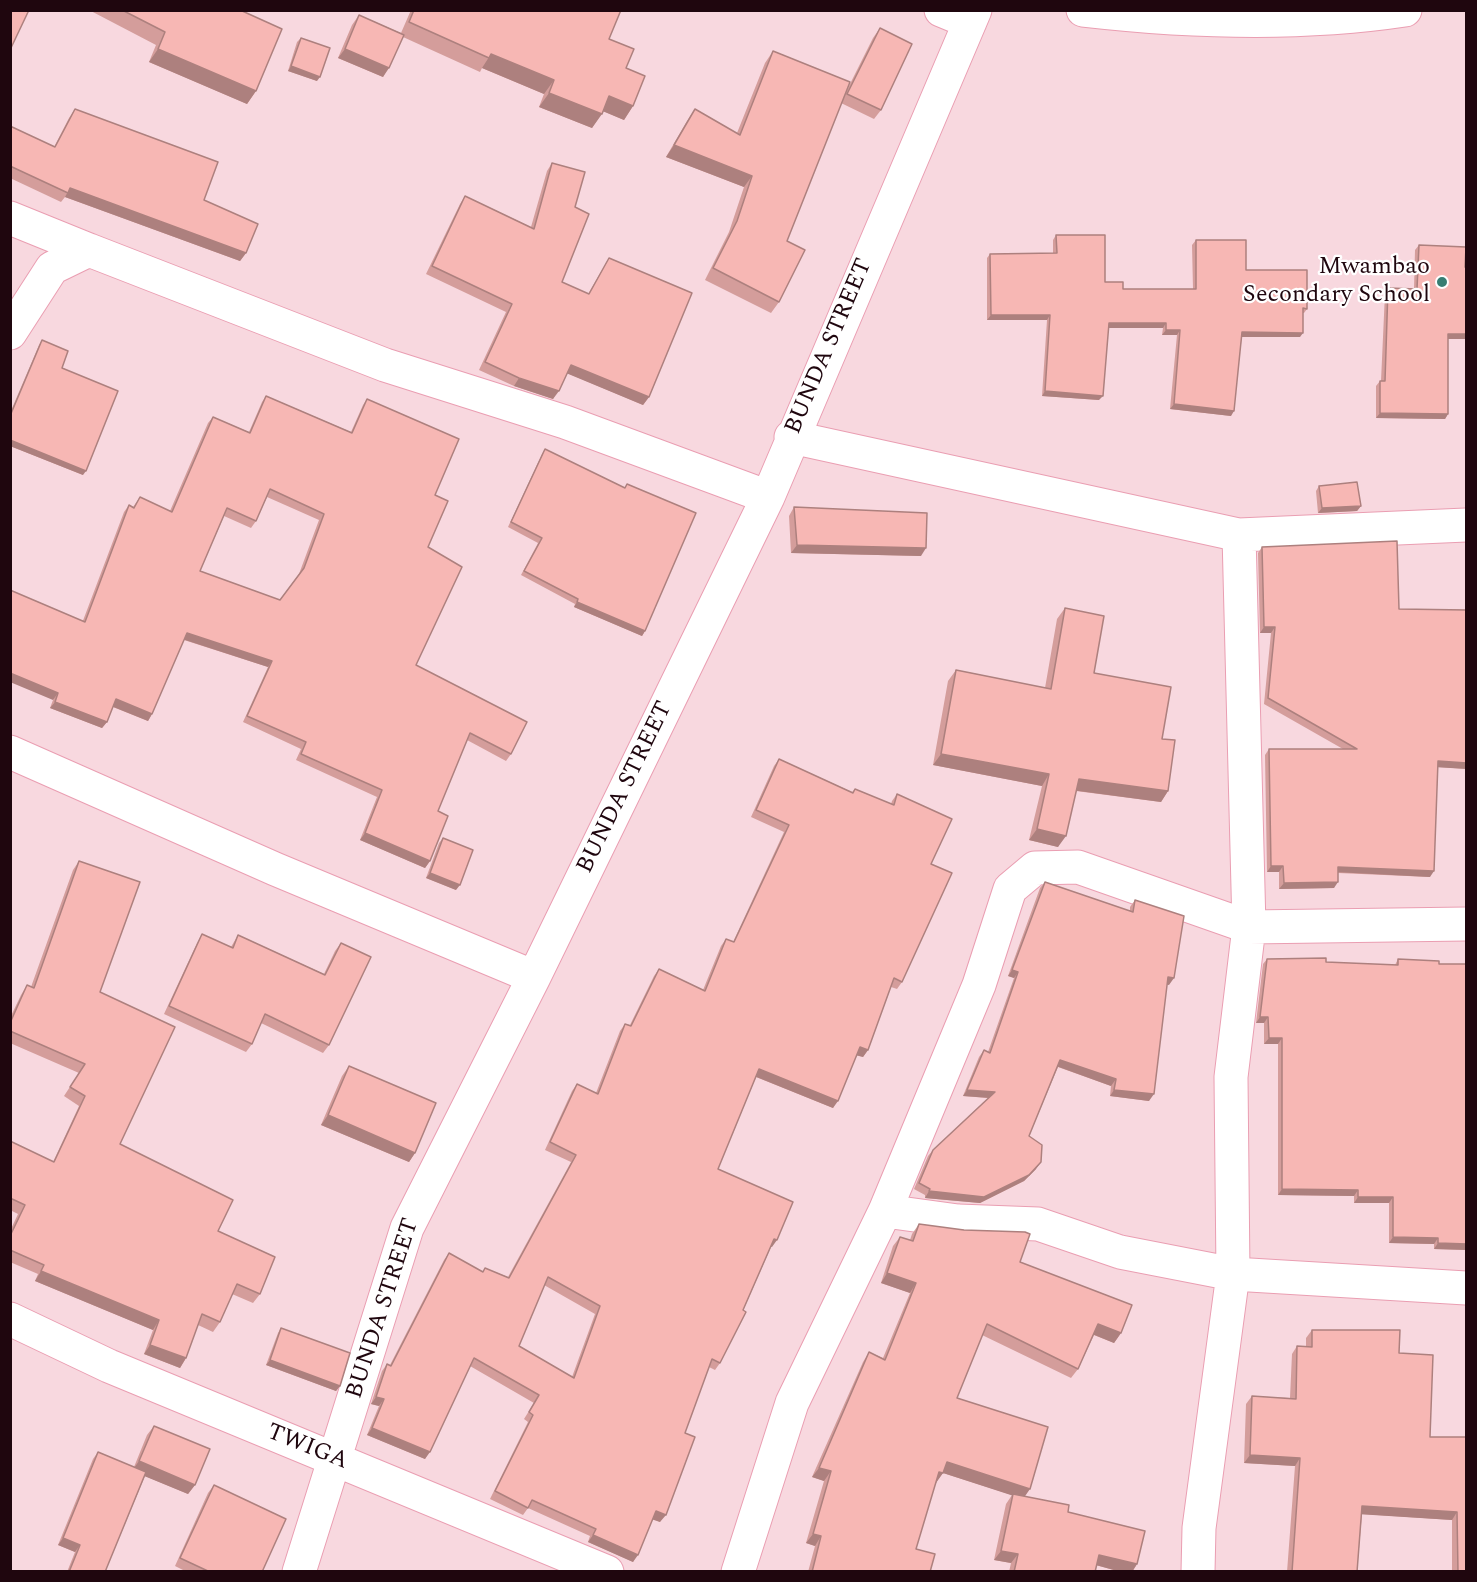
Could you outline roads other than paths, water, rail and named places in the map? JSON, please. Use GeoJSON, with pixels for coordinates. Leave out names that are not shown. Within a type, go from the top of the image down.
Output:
{"type":"FeatureCollection","features":[{"type":"Feature","properties":{"kind":"street"},"geometry":{"type":"LineString","coordinates":[[1083,10],[1264,21],[1352,18],[1405,10]]}},
{"type":"Feature","properties":{"kind":"street","name":"BUNDA STREET"},"geometry":{"type":"LineString","coordinates":[[299,1572],[407,1228],[534,977],[768,497],[962,14]]}},
{"type":"Feature","properties":{"kind":"street"},"geometry":{"type":"LineString","coordinates":[[10,218],[385,365],[565,422],[768,497]]}},
{"type":"Feature","properties":{"kind":"street"},"geometry":{"type":"LineString","coordinates":[[10,333],[52,268],[89,250]]}},
{"type":"Feature","properties":{"kind":"street"},"geometry":{"type":"LineString","coordinates":[[791,437],[1239,535],[1467,525]]}},
{"type":"Feature","properties":{"kind":"street"},"geometry":{"type":"LineString","coordinates":[[1198,1572],[1199,1528],[1233,1274],[1231,1077],[1249,927],[1239,535]]}},
{"type":"Feature","properties":{"kind":"street"},"geometry":{"type":"LineString","coordinates":[[10,752],[274,868],[534,977]]}},
{"type":"Feature","properties":{"kind":"street"},"geometry":{"type":"LineString","coordinates":[[738,1572],[792,1403],[885,1211],[979,985],[1010,890],[1035,868],[1078,867],[1249,927],[1467,924]]}},
{"type":"Feature","properties":{"kind":"street"},"geometry":{"type":"LineString","coordinates":[[885,1211],[958,1221],[1038,1224],[1120,1252],[1233,1274],[1467,1288]]}},
{"type":"Feature","properties":{"kind":"street","name":"TWIGA"},"geometry":{"type":"LineString","coordinates":[[10,1319],[109,1366],[607,1572]]}},
{"type":"Feature","properties":{"kind":"place","name":"Mwambao Secondary School"},"geometry":{"type":"Point","coordinates":[1442,282]}}]}
